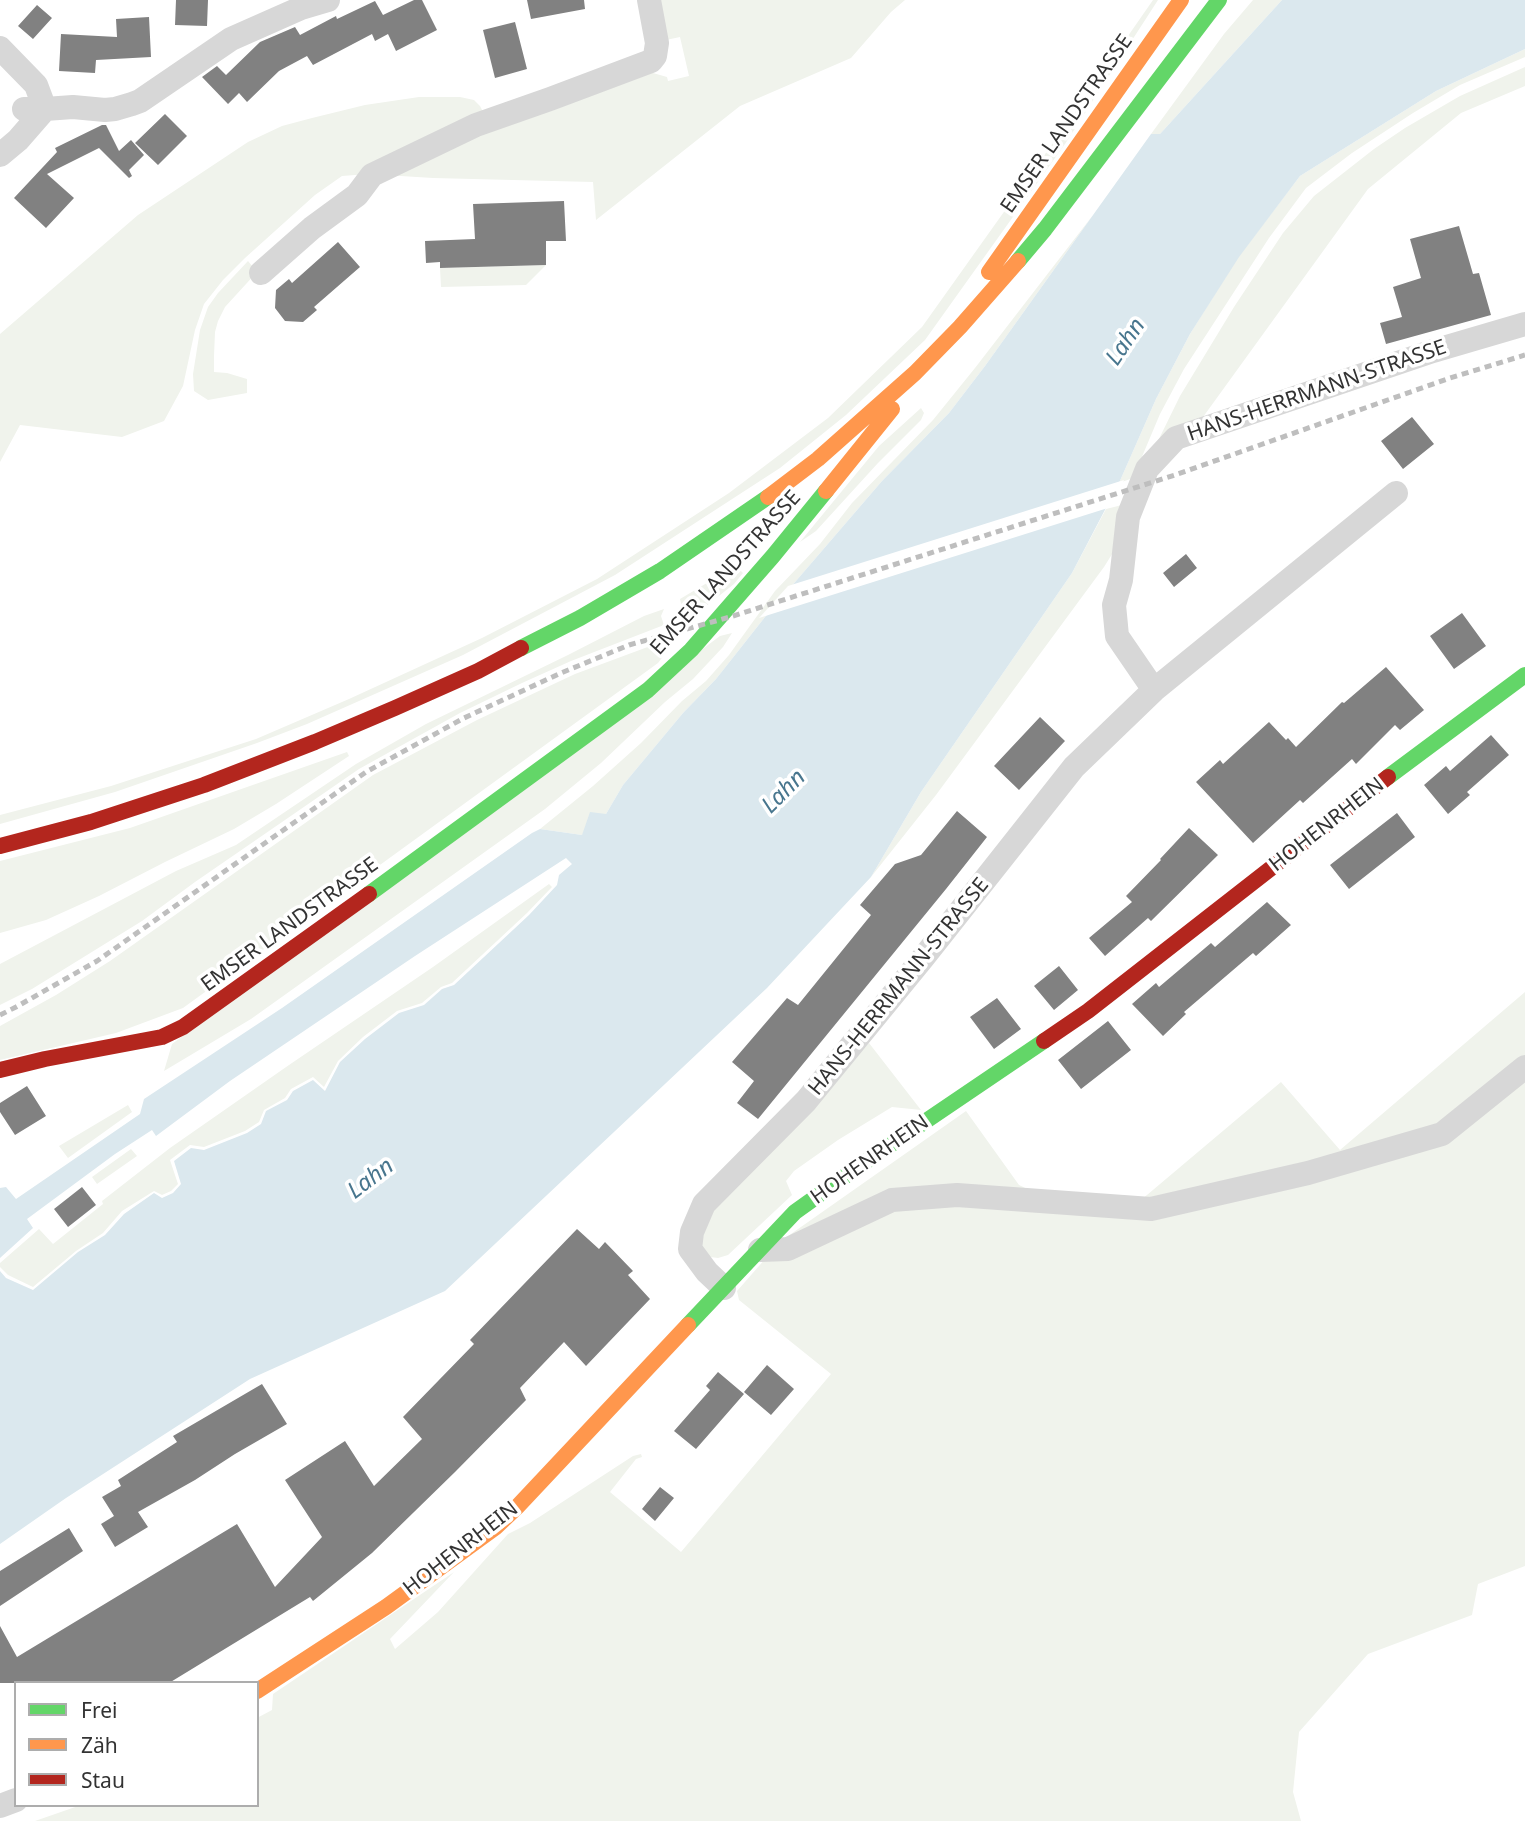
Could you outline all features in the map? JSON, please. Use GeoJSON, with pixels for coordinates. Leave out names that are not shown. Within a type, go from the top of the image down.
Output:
{"type":"FeatureCollection","features":[{"type":"Feature","properties":{"kind":"street"},"geometry":{"type":"LineString","coordinates":[[35,109],[115,109],[132,104],[231,39],[301,8],[328,0]]}},
{"type":"Feature","properties":{"kind":"street"},"geometry":{"type":"LineString","coordinates":[[261,273],[312,228],[357,195],[372,175],[476,125],[651,61],[655,56],[657,43],[649,0]]}},
{"type":"Feature","properties":{"kind":"street","name":"EMSER LANDSTRASSE"},"geometry":{"type":"LineString","coordinates":[[0,1070],[162,1037],[183,1027],[648,690],[691,650],[782,545],[895,406],[1181,0]]}},
{"type":"Feature","properties":{"kind":"street"},"geometry":{"type":"LineString","coordinates":[[0,846],[91,822],[204,785],[316,742],[478,671],[580,618],[660,571],[766,498],[818,459],[915,373],[1004,279],[1219,0]]}},
{"type":"Feature","properties":{"kind":"street"},"geometry":{"type":"LineString","coordinates":[[0,155],[18,140],[35,109],[36,85],[1,51]]}},
{"type":"Feature","properties":{"kind":"street","name":"HANS-HERRMANN-STRASSE"},"geometry":{"type":"LineString","coordinates":[[1154,690],[1117,636],[1114,605],[1121,580],[1128,517],[1147,469],[1176,438],[1433,351],[1525,324]]}},
{"type":"Feature","properties":{"kind":"street","name":"HANS-HERRMANN-STRASSE"},"geometry":{"type":"LineString","coordinates":[[724,1288],[707,1272],[690,1248],[692,1232],[704,1204],[806,1101],[1074,767],[1154,690],[1396,493]]}},
{"type":"Feature","properties":{"kind":"street","name":"HOHENRHEIN"},"geometry":{"type":"LineString","coordinates":[[259,1690],[386,1607],[496,1527],[795,1212],[1088,1012],[1423,750],[1525,675]]}},
{"type":"Feature","properties":{"kind":"street"},"geometry":{"type":"LineString","coordinates":[[760,1250],[788,1248],[892,1200],[957,1195],[1151,1209],[1295,1176],[1442,1134],[1525,1067]]}},
{"type":"Feature","properties":{"kind":"shaded area"},"geometry":{"type":"Polygon","coordinates":[[[657,0],[905,0],[851,58],[740,106],[596,220],[593,182],[368,174],[342,176],[315,195],[245,258],[204,304],[195,330],[183,386],[164,421],[122,437],[20,425],[0,462],[0,334],[138,215],[248,142],[282,126],[312,118],[365,105],[419,97],[460,97],[474,100],[484,114],[646,71],[667,77],[668,81],[689,76],[680,37],[666,40],[657,0]]]}},
{"type":"Feature","properties":{"kind":"shaded area"},"geometry":{"type":"Polygon","coordinates":[[[1153,0],[1158,0],[1065,144],[925,340],[846,415],[780,468],[615,575],[463,655],[307,724],[257,743],[115,792],[0,824],[0,815],[111,786],[256,739],[349,699],[482,638],[597,579],[729,493],[828,418],[922,327],[1153,0]]]}},
{"type":"Feature","properties":{"kind":"shaded area"},"geometry":{"type":"Polygon","coordinates":[[[1253,0],[1282,0],[1160,134],[1151,134],[1224,34],[1253,0]]]}},
{"type":"Feature","properties":{"kind":"shaded area"},"geometry":{"type":"Polygon","coordinates":[[[1525,49],[1525,57],[1460,85],[1413,113],[1352,153],[1306,188],[1269,238],[1184,369],[1160,414],[1133,478],[1119,483],[1156,399],[1190,334],[1238,257],[1300,176],[1436,91],[1525,49]]]}},
{"type":"Feature","properties":{"kind":"shaded area"},"geometry":{"type":"Polygon","coordinates":[[[1525,67],[1525,86],[1461,113],[1368,189],[1198,424],[1156,445],[1180,396],[1234,307],[1283,233],[1314,196],[1405,128],[1460,96],[1525,67]]]}},
{"type":"Feature","properties":{"kind":"shaded area"},"geometry":{"type":"Polygon","coordinates":[[[1093,215],[949,413],[882,481],[765,617],[716,679],[683,713],[623,785],[606,814],[582,835],[540,829],[593,786],[706,681],[729,655],[775,591],[820,544],[852,503],[933,420],[1093,215]]]}},
{"type":"Feature","properties":{"kind":"shaded area"},"geometry":{"type":"Polygon","coordinates":[[[248,261],[257,272],[225,307],[215,332],[214,356],[214,372],[247,379],[247,393],[208,400],[194,391],[193,374],[200,330],[208,307],[248,261]]]}},
{"type":"Feature","properties":{"kind":"shaded area"},"geometry":{"type":"Polygon","coordinates":[[[546,265],[526,285],[441,287],[440,268],[546,265]]]}},
{"type":"Feature","properties":{"kind":"shaded area"},"geometry":{"type":"Polygon","coordinates":[[[921,408],[924,413],[921,420],[816,531],[800,542],[879,446],[921,408]]]}},
{"type":"Feature","properties":{"kind":"shaded area"},"geometry":{"type":"Polygon","coordinates":[[[1122,505],[1114,551],[1104,567],[936,795],[871,877],[921,792],[1072,573],[1106,509],[1122,505]]]}},
{"type":"Feature","properties":{"kind":"shaded area"},"geometry":{"type":"Polygon","coordinates":[[[737,567],[743,573],[734,584],[700,611],[684,616],[680,599],[737,567]]]}},
{"type":"Feature","properties":{"kind":"shaded area"},"geometry":{"type":"Polygon","coordinates":[[[664,609],[661,616],[664,625],[522,683],[460,713],[359,769],[142,921],[32,989],[0,1005],[0,964],[176,871],[236,845],[356,764],[426,724],[644,616],[664,609]]]}},
{"type":"Feature","properties":{"kind":"shaded area"},"geometry":{"type":"Polygon","coordinates":[[[732,633],[723,647],[693,679],[601,763],[545,809],[251,1019],[164,1071],[172,1044],[720,636],[732,633]]]}},
{"type":"Feature","properties":{"kind":"shaded area"},"geometry":{"type":"Polygon","coordinates":[[[653,645],[654,652],[671,646],[658,663],[183,1008],[116,1033],[0,1060],[0,1026],[110,961],[373,775],[477,720],[575,674],[653,645]]]}},
{"type":"Feature","properties":{"kind":"shaded area"},"geometry":{"type":"Polygon","coordinates":[[[347,752],[349,756],[234,829],[46,920],[0,933],[0,861],[130,828],[347,752]]]}},
{"type":"Feature","properties":{"kind":"shaded area"},"geometry":{"type":"Polygon","coordinates":[[[549,884],[552,887],[527,913],[452,983],[441,987],[422,1003],[397,1011],[363,1037],[338,1061],[324,1087],[313,1077],[291,1089],[285,1098],[264,1110],[259,1122],[245,1131],[204,1147],[190,1145],[170,1160],[178,1184],[171,1191],[162,1195],[154,1191],[122,1211],[103,1233],[76,1251],[33,1287],[8,1275],[0,1267],[0,1263],[39,1229],[53,1244],[103,1204],[102,1201],[170,1148],[549,884]]]}},
{"type":"Feature","properties":{"kind":"shaded area"},"geometry":{"type":"Polygon","coordinates":[[[1525,992],[1525,1566],[1478,1584],[1472,1615],[1368,1654],[1299,1732],[1293,1792],[1301,1821],[35,1821],[75,1807],[259,1807],[259,1717],[272,1710],[273,1694],[454,1572],[390,1639],[395,1649],[438,1612],[508,1534],[530,1523],[633,1456],[641,1454],[642,1457],[636,1459],[610,1492],[681,1552],[831,1374],[739,1300],[737,1291],[781,1241],[966,1111],[1019,1185],[1071,1210],[1128,1211],[1281,1082],[1340,1150],[1525,992]]]}},
{"type":"Feature","properties":{"kind":"shaded area"},"geometry":{"type":"Polygon","coordinates":[[[869,1043],[921,1110],[892,1107],[838,1140],[794,1171],[786,1181],[792,1195],[728,1255],[710,1257],[700,1246],[706,1220],[721,1198],[869,1043]]]}},
{"type":"Feature","properties":{"kind":"shaded area"},"geometry":{"type":"Polygon","coordinates":[[[128,1105],[132,1112],[68,1158],[59,1146],[128,1105]]]}},
{"type":"Feature","properties":{"kind":"shaded area"},"geometry":{"type":"Polygon","coordinates":[[[131,1149],[137,1156],[97,1184],[92,1177],[131,1149]]]}},
{"type":"Feature","properties":{"kind":"water","name":"Lahn"},"geometry":{"type":"Polygon","coordinates":[[[1282,0],[1525,0],[1525,49],[1436,91],[1300,176],[1239,257],[1190,334],[1156,399],[1119,483],[1072,573],[921,792],[871,877],[767,988],[445,1291],[250,1379],[0,1544],[0,1271],[6,1278],[33,1290],[78,1252],[105,1235],[124,1214],[154,1193],[162,1198],[173,1193],[181,1184],[174,1161],[191,1148],[204,1150],[247,1133],[261,1124],[266,1111],[287,1100],[293,1091],[313,1080],[325,1091],[340,1062],[365,1039],[399,1013],[424,1005],[442,989],[454,985],[529,915],[557,885],[559,875],[572,864],[566,858],[230,1081],[156,1136],[152,1130],[115,1154],[27,1219],[33,1228],[0,1258],[0,1188],[6,1187],[16,1199],[140,1114],[144,1099],[282,1008],[532,833],[540,829],[582,835],[590,812],[606,814],[623,785],[683,713],[716,679],[765,617],[882,481],[949,413],[1151,134],[1160,134],[1282,0]]]}},
{"type":"Feature","properties":{"kind":"pier"},"geometry":{"type":"Polygon","coordinates":[[[1124,480],[1111,507],[759,618],[788,586],[1124,480]]]}},
{"type":"Feature","properties":{"kind":"building"},"geometry":{"type":"Polygon","coordinates":[[[176,0],[208,0],[207,26],[175,25],[176,0]]]}},
{"type":"Feature","properties":{"kind":"building"},"geometry":{"type":"Polygon","coordinates":[[[414,0],[422,0],[437,30],[396,51],[388,34],[375,41],[372,34],[313,65],[307,56],[279,71],[247,102],[239,93],[228,104],[202,77],[217,66],[226,75],[260,42],[295,27],[300,35],[336,16],[337,19],[375,1],[383,15],[414,0]]]}},
{"type":"Feature","properties":{"kind":"building"},"geometry":{"type":"Polygon","coordinates":[[[527,0],[584,0],[585,9],[531,19],[527,0]]]}},
{"type":"Feature","properties":{"kind":"building"},"geometry":{"type":"Polygon","coordinates":[[[37,5],[52,18],[33,39],[18,26],[37,5]]]}},
{"type":"Feature","properties":{"kind":"building"},"geometry":{"type":"Polygon","coordinates":[[[149,17],[151,57],[96,60],[95,73],[59,71],[61,34],[117,37],[116,19],[149,17]]]}},
{"type":"Feature","properties":{"kind":"building"},"geometry":{"type":"Polygon","coordinates":[[[515,22],[527,69],[495,78],[483,30],[515,22]]]}},
{"type":"Feature","properties":{"kind":"building"},"geometry":{"type":"Polygon","coordinates":[[[165,114],[187,136],[158,165],[135,143],[165,114]]]}},
{"type":"Feature","properties":{"kind":"building"},"geometry":{"type":"Polygon","coordinates":[[[106,125],[119,151],[131,140],[144,155],[129,170],[132,176],[129,178],[99,148],[47,174],[74,198],[46,228],[14,198],[57,152],[55,148],[106,125]]]}},
{"type":"Feature","properties":{"kind":"building"},"geometry":{"type":"Polygon","coordinates":[[[564,201],[566,241],[546,241],[546,265],[440,268],[440,262],[426,263],[425,241],[475,239],[473,204],[564,201]]]}},
{"type":"Feature","properties":{"kind":"building"},"geometry":{"type":"Polygon","coordinates":[[[1459,226],[1473,274],[1479,273],[1491,315],[1386,344],[1380,323],[1402,317],[1393,287],[1421,278],[1410,239],[1459,226]]]}},
{"type":"Feature","properties":{"kind":"building"},"geometry":{"type":"Polygon","coordinates":[[[338,242],[360,267],[314,307],[317,310],[303,322],[285,321],[275,308],[276,290],[289,279],[292,283],[338,242]]]}},
{"type":"Feature","properties":{"kind":"building"},"geometry":{"type":"Polygon","coordinates":[[[1412,417],[1434,444],[1403,469],[1381,441],[1412,417]]]}},
{"type":"Feature","properties":{"kind":"building"},"geometry":{"type":"Polygon","coordinates":[[[1186,554],[1197,568],[1174,587],[1163,573],[1186,554]]]}},
{"type":"Feature","properties":{"kind":"building"},"geometry":{"type":"Polygon","coordinates":[[[1462,613],[1486,646],[1454,669],[1430,636],[1462,613]]]}},
{"type":"Feature","properties":{"kind":"building"},"geometry":{"type":"Polygon","coordinates":[[[1386,667],[1424,710],[1400,730],[1395,725],[1356,764],[1352,759],[1303,803],[1300,800],[1253,843],[1196,782],[1220,760],[1223,764],[1269,722],[1296,747],[1342,702],[1386,667]]]}},
{"type":"Feature","properties":{"kind":"building"},"geometry":{"type":"Polygon","coordinates":[[[1040,717],[1065,741],[1019,790],[994,766],[1040,717]]]}},
{"type":"Feature","properties":{"kind":"building"},"geometry":{"type":"Polygon","coordinates":[[[1491,735],[1509,755],[1467,792],[1470,795],[1448,814],[1424,785],[1446,766],[1450,771],[1491,735]]]}},
{"type":"Feature","properties":{"kind":"building"},"geometry":{"type":"Polygon","coordinates":[[[957,811],[987,837],[758,1119],[737,1103],[754,1081],[732,1062],[787,998],[798,1005],[871,915],[860,905],[895,864],[921,855],[957,811]]]}},
{"type":"Feature","properties":{"kind":"building"},"geometry":{"type":"Polygon","coordinates":[[[1397,813],[1415,837],[1349,889],[1330,865],[1397,813]]]}},
{"type":"Feature","properties":{"kind":"building"},"geometry":{"type":"Polygon","coordinates":[[[1189,828],[1218,855],[1151,921],[1148,918],[1105,956],[1089,938],[1132,902],[1126,896],[1189,828]]]}},
{"type":"Feature","properties":{"kind":"building"},"geometry":{"type":"Polygon","coordinates":[[[1267,902],[1291,925],[1256,956],[1253,953],[1184,1012],[1186,1014],[1163,1036],[1132,1004],[1156,983],[1159,987],[1211,943],[1215,947],[1267,902]]]}},
{"type":"Feature","properties":{"kind":"building"},"geometry":{"type":"Polygon","coordinates":[[[1059,966],[1078,990],[1054,1010],[1034,986],[1059,966]]]}},
{"type":"Feature","properties":{"kind":"building"},"geometry":{"type":"Polygon","coordinates":[[[997,998],[1021,1029],[994,1049],[970,1017],[997,998]]]}},
{"type":"Feature","properties":{"kind":"building"},"geometry":{"type":"Polygon","coordinates":[[[1108,1021],[1131,1050],[1081,1089],[1058,1060],[1108,1021]]]}},
{"type":"Feature","properties":{"kind":"building"},"geometry":{"type":"Polygon","coordinates":[[[27,1086],[46,1116],[15,1135],[0,1112],[0,1103],[27,1086]]]}},
{"type":"Feature","properties":{"kind":"building"},"geometry":{"type":"Polygon","coordinates":[[[82,1187],[96,1205],[68,1227],[54,1209],[82,1187]]]}},
{"type":"Feature","properties":{"kind":"building"},"geometry":{"type":"Polygon","coordinates":[[[577,1229],[599,1249],[605,1242],[633,1271],[628,1275],[650,1299],[586,1366],[564,1342],[520,1388],[526,1400],[372,1553],[313,1601],[310,1597],[172,1681],[0,1683],[0,1626],[17,1657],[237,1524],[275,1587],[322,1537],[285,1480],[345,1441],[374,1486],[422,1439],[403,1417],[474,1344],[470,1340],[577,1229]]]}},
{"type":"Feature","properties":{"kind":"building"},"geometry":{"type":"Polygon","coordinates":[[[767,1365],[794,1389],[771,1415],[744,1392],[767,1365]]]}},
{"type":"Feature","properties":{"kind":"building"},"geometry":{"type":"Polygon","coordinates":[[[718,1372],[744,1394],[696,1449],[674,1431],[710,1390],[706,1386],[718,1372]]]}},
{"type":"Feature","properties":{"kind":"building"},"geometry":{"type":"Polygon","coordinates":[[[262,1384],[287,1424],[138,1512],[148,1527],[115,1547],[101,1524],[114,1516],[102,1497],[121,1486],[118,1480],[177,1442],[173,1436],[262,1384]]]}},
{"type":"Feature","properties":{"kind":"building"},"geometry":{"type":"Polygon","coordinates":[[[660,1487],[674,1498],[655,1521],[642,1509],[660,1487]]]}},
{"type":"Feature","properties":{"kind":"building"},"geometry":{"type":"Polygon","coordinates":[[[69,1528],[83,1551],[0,1606],[0,1571],[69,1528]]]}},
{"type":"Feature","properties":{"kind":"railway"},"geometry":{"type":"LineString","coordinates":[[0,1015],[97,961],[366,772],[464,718],[561,673],[629,645],[730,617],[1175,475],[1450,378],[1525,355]]}},
{"type":"Feature","properties":{"kind":"traffic: fast"},"geometry":{"type":"LineString","coordinates":[[1018,261],[1219,0]]}},
{"type":"Feature","properties":{"kind":"traffic: fast"},"geometry":{"type":"LineString","coordinates":[[369,894],[648,690],[691,650],[826,491]]}},
{"type":"Feature","properties":{"kind":"traffic: fast"},"geometry":{"type":"LineString","coordinates":[[521,648],[580,618],[660,571],[768,497]]}},
{"type":"Feature","properties":{"kind":"traffic: fast"},"geometry":{"type":"LineString","coordinates":[[1388,777],[1525,675]]}},
{"type":"Feature","properties":{"kind":"traffic: fast"},"geometry":{"type":"LineString","coordinates":[[688,1325],[795,1212],[1044,1041]]}},
{"type":"Feature","properties":{"kind":"traffic: slow"},"geometry":{"type":"LineString","coordinates":[[989,272],[1181,0]]}},
{"type":"Feature","properties":{"kind":"traffic: slow"},"geometry":{"type":"LineString","coordinates":[[768,497],[818,459],[915,373],[1018,261]]}},
{"type":"Feature","properties":{"kind":"traffic: slow"},"geometry":{"type":"LineString","coordinates":[[826,491],[892,409]]}},
{"type":"Feature","properties":{"kind":"traffic: slow"},"geometry":{"type":"LineString","coordinates":[[259,1690],[386,1607],[496,1527],[688,1325]]}},
{"type":"Feature","properties":{"kind":"traffic: jam"},"geometry":{"type":"LineString","coordinates":[[0,846],[91,822],[204,785],[395,708],[478,671],[521,648]]}},
{"type":"Feature","properties":{"kind":"traffic: jam"},"geometry":{"type":"LineString","coordinates":[[1044,1041],[1088,1011],[1388,777]]}},
{"type":"Feature","properties":{"kind":"traffic: jam"},"geometry":{"type":"LineString","coordinates":[[0,1070],[162,1037],[183,1027],[369,894]]}}]}
